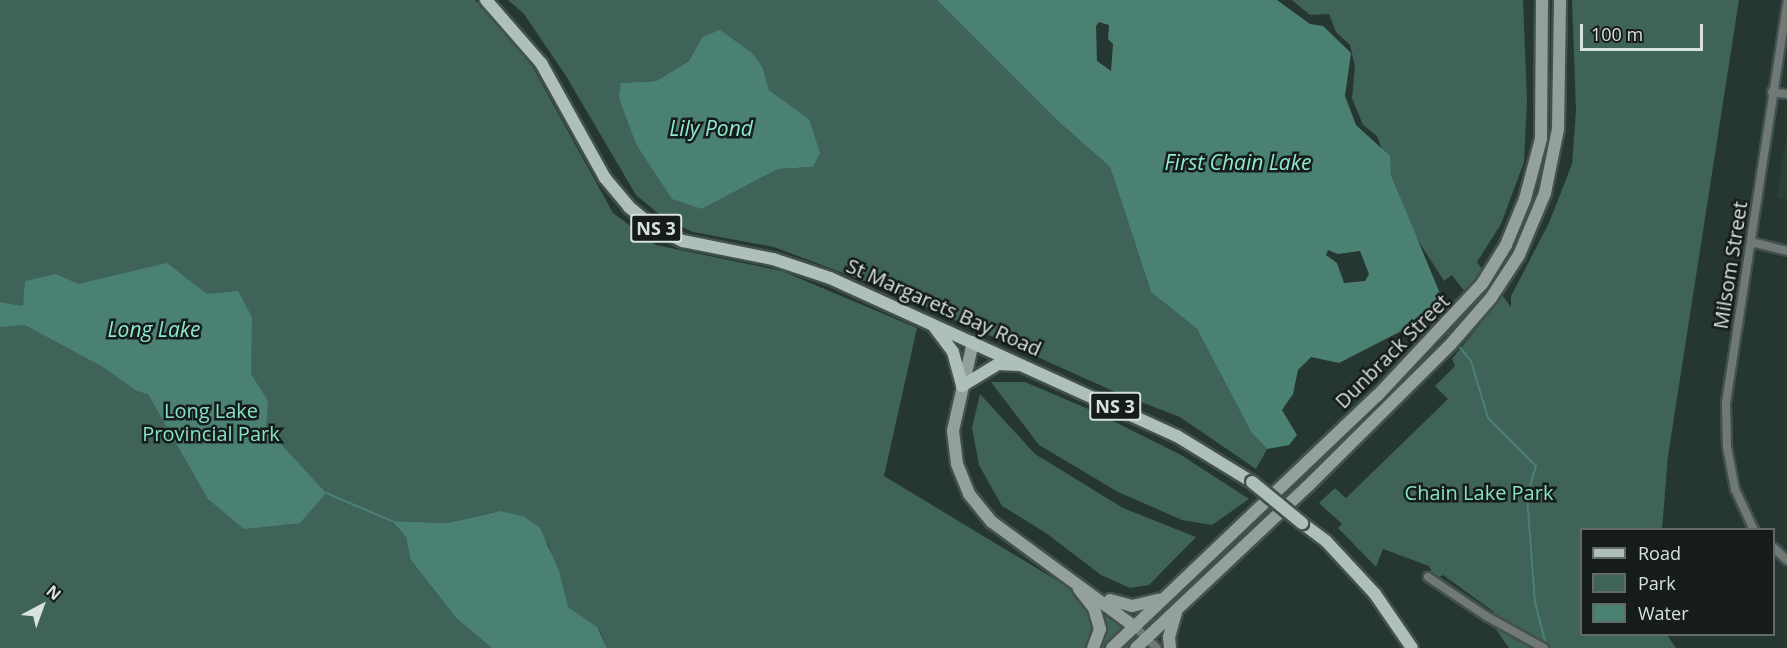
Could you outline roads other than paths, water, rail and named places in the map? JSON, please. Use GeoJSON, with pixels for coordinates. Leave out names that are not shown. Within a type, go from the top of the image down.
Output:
{"type":"FeatureCollection","features":[{"type":"Feature","properties":{"kind":"main road","name":"St Margarets Bay Road"},"geometry":{"type":"LineString","coordinates":[[486,0],[531,49],[605,178],[645,221],[683,241],[773,259],[820,274],[1025,365],[1177,436],[1252,482],[1326,541],[1369,587],[1412,648]]}},
{"type":"Feature","properties":{"kind":"main road","name":"Dunbrack Street"},"geometry":{"type":"LineString","coordinates":[[1112,648],[1413,360],[1482,284],[1506,245],[1525,199],[1541,140],[1542,0]]}},
{"type":"Feature","properties":{"kind":"main road","name":"Dunbrack Street"},"geometry":{"type":"LineString","coordinates":[[1136,648],[1286,507],[1422,373],[1491,298],[1524,246],[1545,194],[1558,129],[1560,0]]}},
{"type":"Feature","properties":{"kind":"main road"},"geometry":{"type":"LineString","coordinates":[[926,322],[940,333],[953,352],[962,386]]}},
{"type":"Feature","properties":{"kind":"main road"},"geometry":{"type":"LineString","coordinates":[[973,342],[953,438],[957,464],[969,494],[992,522],[1072,578],[1135,627]]}},
{"type":"Feature","properties":{"kind":"main road"},"geometry":{"type":"LineString","coordinates":[[962,386],[998,364],[1025,365]]}},
{"type":"Feature","properties":{"kind":"main road"},"geometry":{"type":"LineString","coordinates":[[1072,578],[1121,604],[1146,605],[1165,596]]}},
{"type":"Feature","properties":{"kind":"main road"},"geometry":{"type":"LineString","coordinates":[[1072,578],[1094,608],[1100,629],[1093,648]]}},
{"type":"Feature","properties":{"kind":"main road"},"geometry":{"type":"LineString","coordinates":[[1170,648],[1171,623],[1181,604]]}},
{"type":"Feature","properties":{"kind":"street","name":"Milsom Street"},"geometry":{"type":"LineString","coordinates":[[1753,528],[1735,489],[1727,447],[1726,403],[1787,3]]}},
{"type":"Feature","properties":{"kind":"street"},"geometry":{"type":"LineString","coordinates":[[1772,92],[1787,94]]}},
{"type":"Feature","properties":{"kind":"street"},"geometry":{"type":"LineString","coordinates":[[1751,242],[1787,251]]}},
{"type":"Feature","properties":{"kind":"street"},"geometry":{"type":"LineString","coordinates":[[1775,550],[1787,560]]}},
{"type":"Feature","properties":{"kind":"street"},"geometry":{"type":"LineString","coordinates":[[1428,577],[1486,616],[1544,648]]}},
{"type":"Feature","properties":{"kind":"street"},"geometry":{"type":"LineString","coordinates":[[1135,627],[1157,648]]}},
{"type":"Feature","properties":{"kind":"water","name":"First Chain Lake"},"geometry":{"type":"Polygon","coordinates":[[[937,0],[1277,0],[1310,24],[1323,26],[1351,53],[1345,96],[1356,125],[1390,156],[1391,175],[1446,308],[1339,363],[1311,357],[1298,370],[1293,394],[1282,410],[1297,435],[1289,445],[1267,449],[1251,432],[1197,329],[1151,292],[1110,167],[1059,122],[937,0]],[[1099,22],[1096,26],[1097,61],[1111,71],[1113,44],[1108,39],[1109,25],[1099,22]],[[1328,250],[1326,255],[1337,263],[1344,283],[1365,281],[1369,274],[1360,251],[1338,254],[1328,250]]]}},
{"type":"Feature","properties":{"kind":"water","name":"Lily Pond"},"geometry":{"type":"Polygon","coordinates":[[[720,30],[752,53],[763,68],[769,90],[809,119],[820,153],[813,167],[778,169],[702,209],[672,199],[636,144],[619,98],[621,83],[656,81],[689,61],[702,37],[720,30]]]}},
{"type":"Feature","properties":{"kind":"water","name":"Long Lake"},"geometry":{"type":"Polygon","coordinates":[[[167,263],[207,294],[238,291],[252,317],[251,374],[268,401],[266,428],[326,493],[300,523],[244,529],[208,499],[148,394],[137,391],[103,367],[25,325],[0,327],[0,302],[23,306],[25,281],[56,274],[78,284],[167,263]]]}},
{"type":"Feature","properties":{"kind":"water"},"geometry":{"type":"Polygon","coordinates":[[[500,511],[523,516],[540,528],[559,571],[568,607],[597,627],[607,648],[492,648],[456,618],[410,559],[406,537],[392,521],[447,523],[500,511]]]}},
{"type":"Feature","properties":{"kind":"waterway"},"geometry":{"type":"LineString","coordinates":[[1434,314],[1439,321]]}},
{"type":"Feature","properties":{"kind":"waterway"},"geometry":{"type":"LineString","coordinates":[[1445,328],[1452,338]]}},
{"type":"Feature","properties":{"kind":"waterway"},"geometry":{"type":"LineString","coordinates":[[1458,345],[1471,361],[1488,418],[1536,466],[1527,496],[1535,602],[1546,645]]}},
{"type":"Feature","properties":{"kind":"waterway"},"geometry":{"type":"LineString","coordinates":[[326,493],[392,521]]}},
{"type":"Feature","properties":{"kind":"park label","name":"Long Lake Provincial Park"},"geometry":{"type":"Point","coordinates":[211,422]}},
{"type":"Feature","properties":{"kind":"park label","name":"Chain Lake Park"},"geometry":{"type":"Point","coordinates":[1479,492]}}]}
